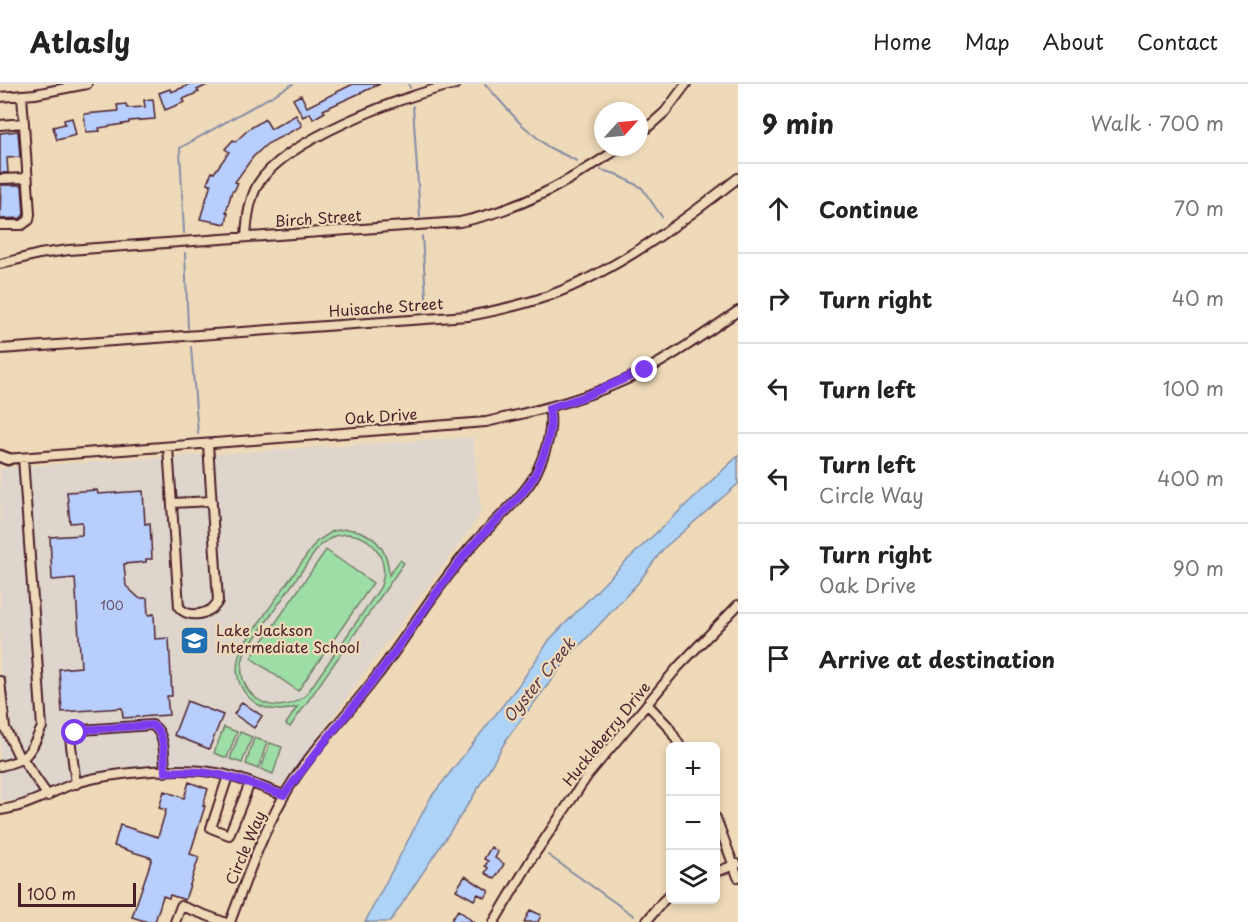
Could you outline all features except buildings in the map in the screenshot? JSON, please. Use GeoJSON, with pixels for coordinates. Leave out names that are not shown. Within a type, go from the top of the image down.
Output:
{"type":"FeatureCollection","features":[{"type":"Feature","properties":{"kind":"street"},"geometry":{"type":"LineString","coordinates":[[0,98],[87,84]]}},
{"type":"Feature","properties":{"kind":"street"},"geometry":{"type":"LineString","coordinates":[[246,237],[247,217],[258,185],[276,163],[292,151],[348,122],[401,99],[456,84]]}},
{"type":"Feature","properties":{"kind":"street"},"geometry":{"type":"LineString","coordinates":[[648,127],[665,112],[686,84]]}},
{"type":"Feature","properties":{"kind":"street"},"geometry":{"type":"LineString","coordinates":[[0,225],[22,225],[29,220],[22,95]]}},
{"type":"Feature","properties":{"kind":"street"},"geometry":{"type":"LineString","coordinates":[[0,124],[24,123]]}},
{"type":"Feature","properties":{"kind":"street","name":"Birch Street"},"geometry":{"type":"LineString","coordinates":[[0,264],[39,254],[69,250],[374,230],[460,222],[484,217],[542,196],[607,156]]}},
{"type":"Feature","properties":{"kind":"street"},"geometry":{"type":"LineString","coordinates":[[0,179],[27,178]]}},
{"type":"Feature","properties":{"kind":"street","name":"Huisache Street"},"geometry":{"type":"LineString","coordinates":[[0,349],[468,316],[512,307],[550,295],[600,273],[707,203],[738,178]]}},
{"type":"Feature","properties":{"kind":"street","name":"Oak Drive"},"geometry":{"type":"LineString","coordinates":[[3,458],[486,422],[549,408],[583,397],[645,370],[684,348],[738,311]]}},
{"type":"Feature","properties":{"kind":"street","name":"Circle Way"},"geometry":{"type":"LineString","coordinates":[[230,922],[251,866],[284,795],[304,766],[378,675],[456,566],[522,493],[535,475],[546,448],[552,419],[549,408]]}},
{"type":"Feature","properties":{"kind":"street"},"geometry":{"type":"LineString","coordinates":[[168,447],[179,607],[188,613],[207,612],[214,608],[218,601],[208,444]]}},
{"type":"Feature","properties":{"kind":"street"},"geometry":{"type":"LineString","coordinates":[[0,766],[28,755],[42,727],[23,458]]}},
{"type":"Feature","properties":{"kind":"street"},"geometry":{"type":"LineString","coordinates":[[172,503],[212,501]]}},
{"type":"Feature","properties":{"kind":"street","name":"Huckleberry Drive"},"geometry":{"type":"LineString","coordinates":[[494,922],[532,858],[588,775],[678,667],[738,605]]}},
{"type":"Feature","properties":{"kind":"street"},"geometry":{"type":"LineString","coordinates":[[0,681],[4,728],[21,759],[48,796]]}},
{"type":"Feature","properties":{"kind":"street"},"geometry":{"type":"LineString","coordinates":[[647,704],[668,726],[677,742]]}},
{"type":"Feature","properties":{"kind":"street"},"geometry":{"type":"LineString","coordinates":[[76,784],[70,738],[81,730],[152,725],[161,735],[165,772]]}},
{"type":"Feature","properties":{"kind":"street"},"geometry":{"type":"LineString","coordinates":[[0,810],[14,808],[76,784],[102,777],[165,772],[210,772],[284,795]]}},
{"type":"Feature","properties":{"kind":"street"},"geometry":{"type":"LineString","coordinates":[[228,776],[212,828],[229,835],[250,783]]}},
{"type":"Feature","properties":{"kind":"street"},"geometry":{"type":"LineString","coordinates":[[720,827],[736,865],[738,877]]}},
{"type":"Feature","properties":{"kind":"street"},"geometry":{"type":"LineString","coordinates":[[720,871],[736,865]]}},
{"type":"Feature","properties":{"kind":"street"},"geometry":{"type":"LineString","coordinates":[[646,922],[666,898]]}},
{"type":"Feature","properties":{"kind":"street"},"geometry":{"type":"LineString","coordinates":[[175,922],[181,906],[225,922]]}},
{"type":"Feature","properties":{"kind":"shaded area","name":"Lake Jackson Intermediate School"},"geometry":{"type":"Polygon","coordinates":[[[473,437],[481,514],[282,786],[205,766],[171,765],[87,775],[18,801],[0,801],[0,468],[473,437]]]}},
{"type":"Feature","properties":{"kind":"green space"},"geometry":{"type":"Polygon","coordinates":[[[355,530],[371,537],[386,557],[389,575],[400,560],[404,563],[290,727],[286,724],[297,707],[282,710],[268,709],[256,704],[240,685],[237,672],[238,658],[244,644],[316,542],[333,531],[355,530]],[[346,534],[334,536],[320,545],[245,652],[242,666],[243,680],[257,699],[280,706],[293,703],[306,695],[380,588],[383,568],[378,551],[365,539],[346,534]]]}},
{"type":"Feature","properties":{"kind":"green space"},"geometry":{"type":"Polygon","coordinates":[[[326,550],[373,583],[298,691],[251,658],[326,550]]]}},
{"type":"Feature","properties":{"kind":"green space"},"geometry":{"type":"Polygon","coordinates":[[[224,727],[237,732],[227,758],[214,753],[224,727]]]}},
{"type":"Feature","properties":{"kind":"green space"},"geometry":{"type":"Polygon","coordinates":[[[240,732],[252,737],[242,763],[230,759],[240,732]]]}},
{"type":"Feature","properties":{"kind":"green space"},"geometry":{"type":"Polygon","coordinates":[[[254,738],[267,742],[258,769],[246,764],[254,738]]]}},
{"type":"Feature","properties":{"kind":"green space"},"geometry":{"type":"Polygon","coordinates":[[[270,743],[282,747],[273,774],[261,769],[270,743]]]}},
{"type":"Feature","properties":{"kind":"water","name":"Oyster Creek"},"geometry":{"type":"Polygon","coordinates":[[[738,456],[738,484],[663,549],[638,583],[569,657],[508,737],[471,800],[390,922],[365,922],[431,797],[521,682],[550,639],[623,564],[738,456]]]}},
{"type":"Feature","properties":{"kind":"waterway"},"geometry":{"type":"LineString","coordinates":[[184,233],[180,148],[293,84]]}},
{"type":"Feature","properties":{"kind":"waterway"},"geometry":{"type":"LineString","coordinates":[[409,84],[410,88]]}},
{"type":"Feature","properties":{"kind":"waterway"},"geometry":{"type":"LineString","coordinates":[[485,84],[520,123],[548,147],[577,161]]}},
{"type":"Feature","properties":{"kind":"waterway"},"geometry":{"type":"LineString","coordinates":[[413,106],[420,217]]}},
{"type":"Feature","properties":{"kind":"waterway"},"geometry":{"type":"LineString","coordinates":[[601,170],[616,174],[642,188],[662,217]]}},
{"type":"Feature","properties":{"kind":"waterway"},"geometry":{"type":"LineString","coordinates":[[422,236],[427,310]]}},
{"type":"Feature","properties":{"kind":"waterway"},"geometry":{"type":"LineString","coordinates":[[185,253],[188,328]]}},
{"type":"Feature","properties":{"kind":"waterway"},"geometry":{"type":"LineString","coordinates":[[191,347],[198,434]]}},
{"type":"Feature","properties":{"kind":"waterway"},"geometry":{"type":"LineString","coordinates":[[548,855],[634,916]]}},
{"type":"Feature","properties":{"kind":"place","name":"Lake Jackson Intermediate School"},"geometry":{"type":"Point","coordinates":[195,640]}},
{"type":"Feature","properties":{"kind":"route"},"geometry":{"type":"LineString","coordinates":[[75,733],[81,730],[152,725],[161,735],[165,772],[210,772],[231,776],[284,795],[304,766],[378,675],[449,574],[470,548],[522,493],[535,475],[546,448],[552,419],[549,408],[624,381],[645,370]]}}]}
